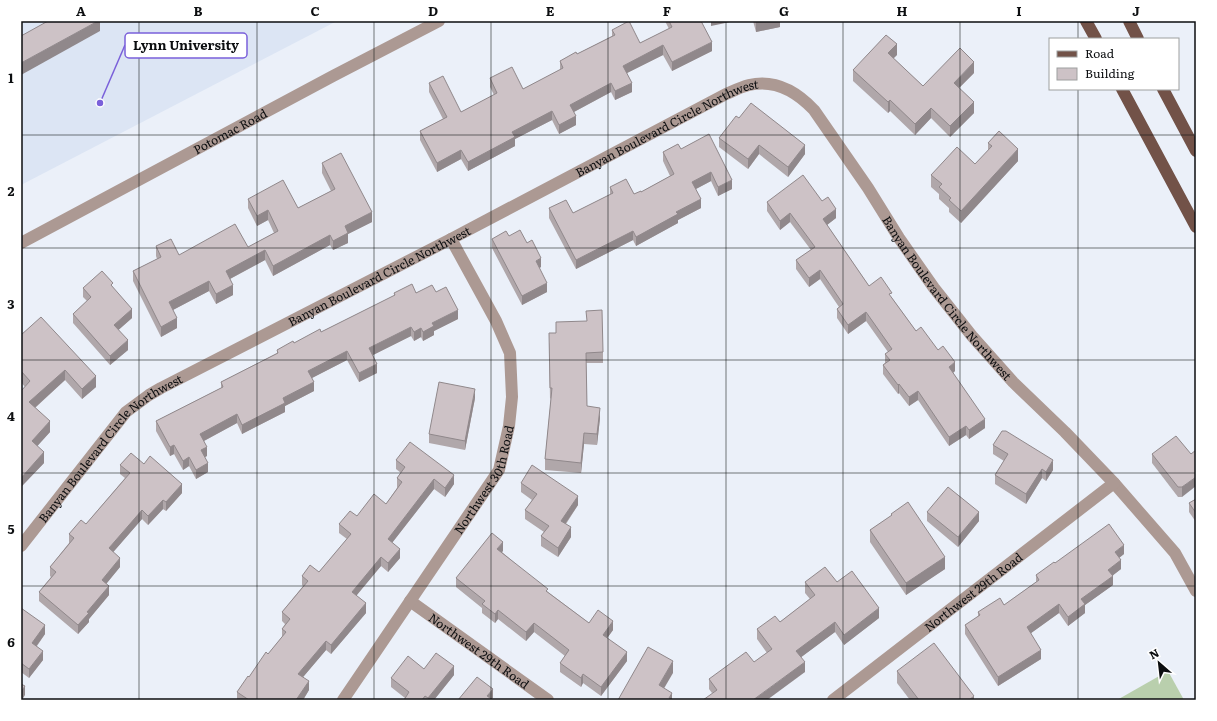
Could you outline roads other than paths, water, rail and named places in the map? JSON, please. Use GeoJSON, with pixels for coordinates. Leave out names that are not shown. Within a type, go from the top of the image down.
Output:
{"type":"FeatureCollection","features":[{"type":"Feature","properties":{"kind":"main road"},"geometry":{"type":"LineString","coordinates":[[1086,21],[1095,38]]}},
{"type":"Feature","properties":{"kind":"main road"},"geometry":{"type":"LineString","coordinates":[[1129,21],[1138,38]]}},
{"type":"Feature","properties":{"kind":"main road"},"geometry":{"type":"LineString","coordinates":[[1123,90],[1196,227]]}},
{"type":"Feature","properties":{"kind":"main road"},"geometry":{"type":"LineString","coordinates":[[1165,90],[1196,151]]}},
{"type":"Feature","properties":{"kind":"street","name":"Potomac Road"},"geometry":{"type":"LineString","coordinates":[[21,243],[333,76],[440,21]]}},
{"type":"Feature","properties":{"kind":"street","name":"Banyan Boulevard Circle Northwest"},"geometry":{"type":"LineString","coordinates":[[21,546],[126,412],[149,395],[451,239],[726,94],[749,85],[764,84],[781,87],[792,91],[814,110],[868,188],[907,250],[934,288],[972,336],[1013,382],[1114,482],[1175,553],[1196,591]]}},
{"type":"Feature","properties":{"kind":"street","name":"Northwest 30th Road"},"geometry":{"type":"LineString","coordinates":[[343,700],[499,470],[509,426],[512,396],[510,353],[496,321],[451,239]]}},
{"type":"Feature","properties":{"kind":"street","name":"Northwest 29th Road"},"geometry":{"type":"LineString","coordinates":[[833,700],[1114,482]]}},
{"type":"Feature","properties":{"kind":"street","name":"Northwest 29th Road"},"geometry":{"type":"LineString","coordinates":[[410,601],[548,700]]}},
{"type":"Feature","properties":{"kind":"place","name":"Lynn University"},"geometry":{"type":"Point","coordinates":[100,103]}}]}
